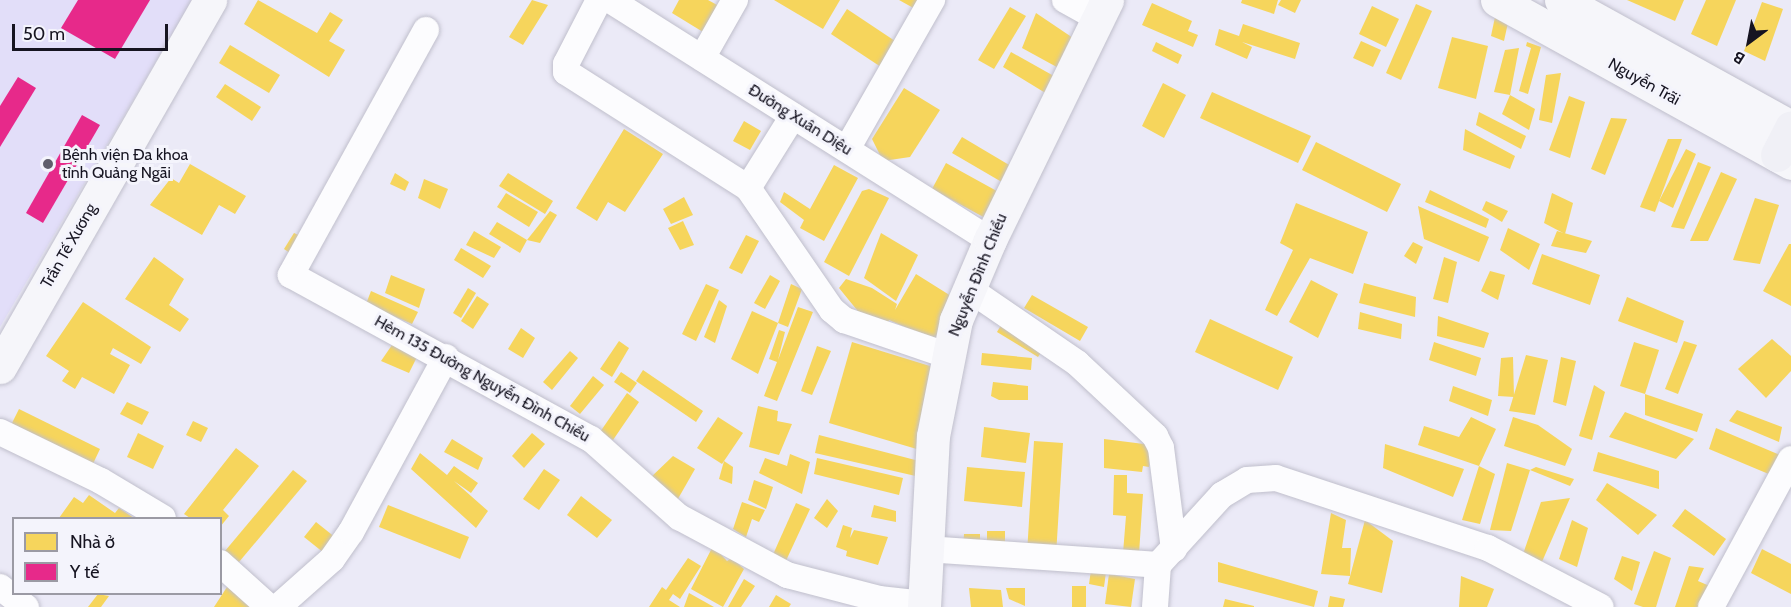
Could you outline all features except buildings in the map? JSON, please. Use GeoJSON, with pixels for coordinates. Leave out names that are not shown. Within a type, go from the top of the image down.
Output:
{"type":"FeatureCollection","features":[{"type":"Feature","properties":{"kind":"street","name":"Trần Tế Xương"},"geometry":{"type":"LineString","coordinates":[[0,368],[210,0]]}},
{"type":"Feature","properties":{"kind":"street"},"geometry":{"type":"LineString","coordinates":[[599,0],[566,64],[566,72],[748,188],[832,310],[844,320],[946,355]]}},
{"type":"Feature","properties":{"kind":"street","name":"Đường Xuân Diệu"},"geometry":{"type":"LineString","coordinates":[[610,0],[990,240]]}},
{"type":"Feature","properties":{"kind":"street"},"geometry":{"type":"LineString","coordinates":[[702,58],[735,0]]}},
{"type":"Feature","properties":{"kind":"street"},"geometry":{"type":"LineString","coordinates":[[847,149],[932,0]]}},
{"type":"Feature","properties":{"kind":"street"},"geometry":{"type":"LineString","coordinates":[[1065,0],[1102,9]]}},
{"type":"Feature","properties":{"kind":"street","name":"Nguyễn Trãi"},"geometry":{"type":"LineString","coordinates":[[1497,0],[1787,143]]}},
{"type":"Feature","properties":{"kind":"street","name":"Nguyễn Trãi"},"geometry":{"type":"LineString","coordinates":[[1561,0],[1787,143]]}},
{"type":"Feature","properties":{"kind":"street","name":"Nguyễn Đình Chiểu"},"geometry":{"type":"LineString","coordinates":[[924,606],[933,436],[946,355],[969,289],[990,240],[1102,9]]}},
{"type":"Feature","properties":{"kind":"street","name":"Hẻm 135 Đường Nguyễn Đình Chiểu"},"geometry":{"type":"LineString","coordinates":[[426,30],[291,275],[446,357],[591,439],[679,517],[787,575],[879,599],[924,606]]}},
{"type":"Feature","properties":{"kind":"street"},"geometry":{"type":"LineString","coordinates":[[748,188],[794,116]]}},
{"type":"Feature","properties":{"kind":"street"},"geometry":{"type":"LineString","coordinates":[[969,289],[1077,363],[1155,436],[1161,448],[1166,557],[1155,607]]}},
{"type":"Feature","properties":{"kind":"street"},"geometry":{"type":"LineString","coordinates":[[278,607],[332,560],[351,532],[446,357]]}},
{"type":"Feature","properties":{"kind":"street"},"geometry":{"type":"LineString","coordinates":[[0,432],[101,481],[160,517]]}},
{"type":"Feature","properties":{"kind":"street"},"geometry":{"type":"LineString","coordinates":[[1712,607],[1791,459]]}},
{"type":"Feature","properties":{"kind":"street"},"geometry":{"type":"LineString","coordinates":[[926,549],[1166,557],[1222,495],[1247,480],[1276,478],[1488,548],[1601,607]]}},
{"type":"Feature","properties":{"kind":"street"},"geometry":{"type":"LineString","coordinates":[[222,565],[269,607]]}},
{"type":"Feature","properties":{"kind":"street"},"geometry":{"type":"LineString","coordinates":[[0,587],[26,607]]}},
{"type":"Feature","properties":{"kind":"shaded area","name":"Bệnh viện Đa khoa tỉnh Quảng Ngãi"},"geometry":{"type":"Polygon","coordinates":[[[0,0],[192,0],[0,327],[0,0]]]}},
{"type":"Feature","properties":{"kind":"place","name":"Bệnh viện Đa khoa tỉnh Quảng Ngãi"},"geometry":{"type":"Point","coordinates":[48,164]}}]}
